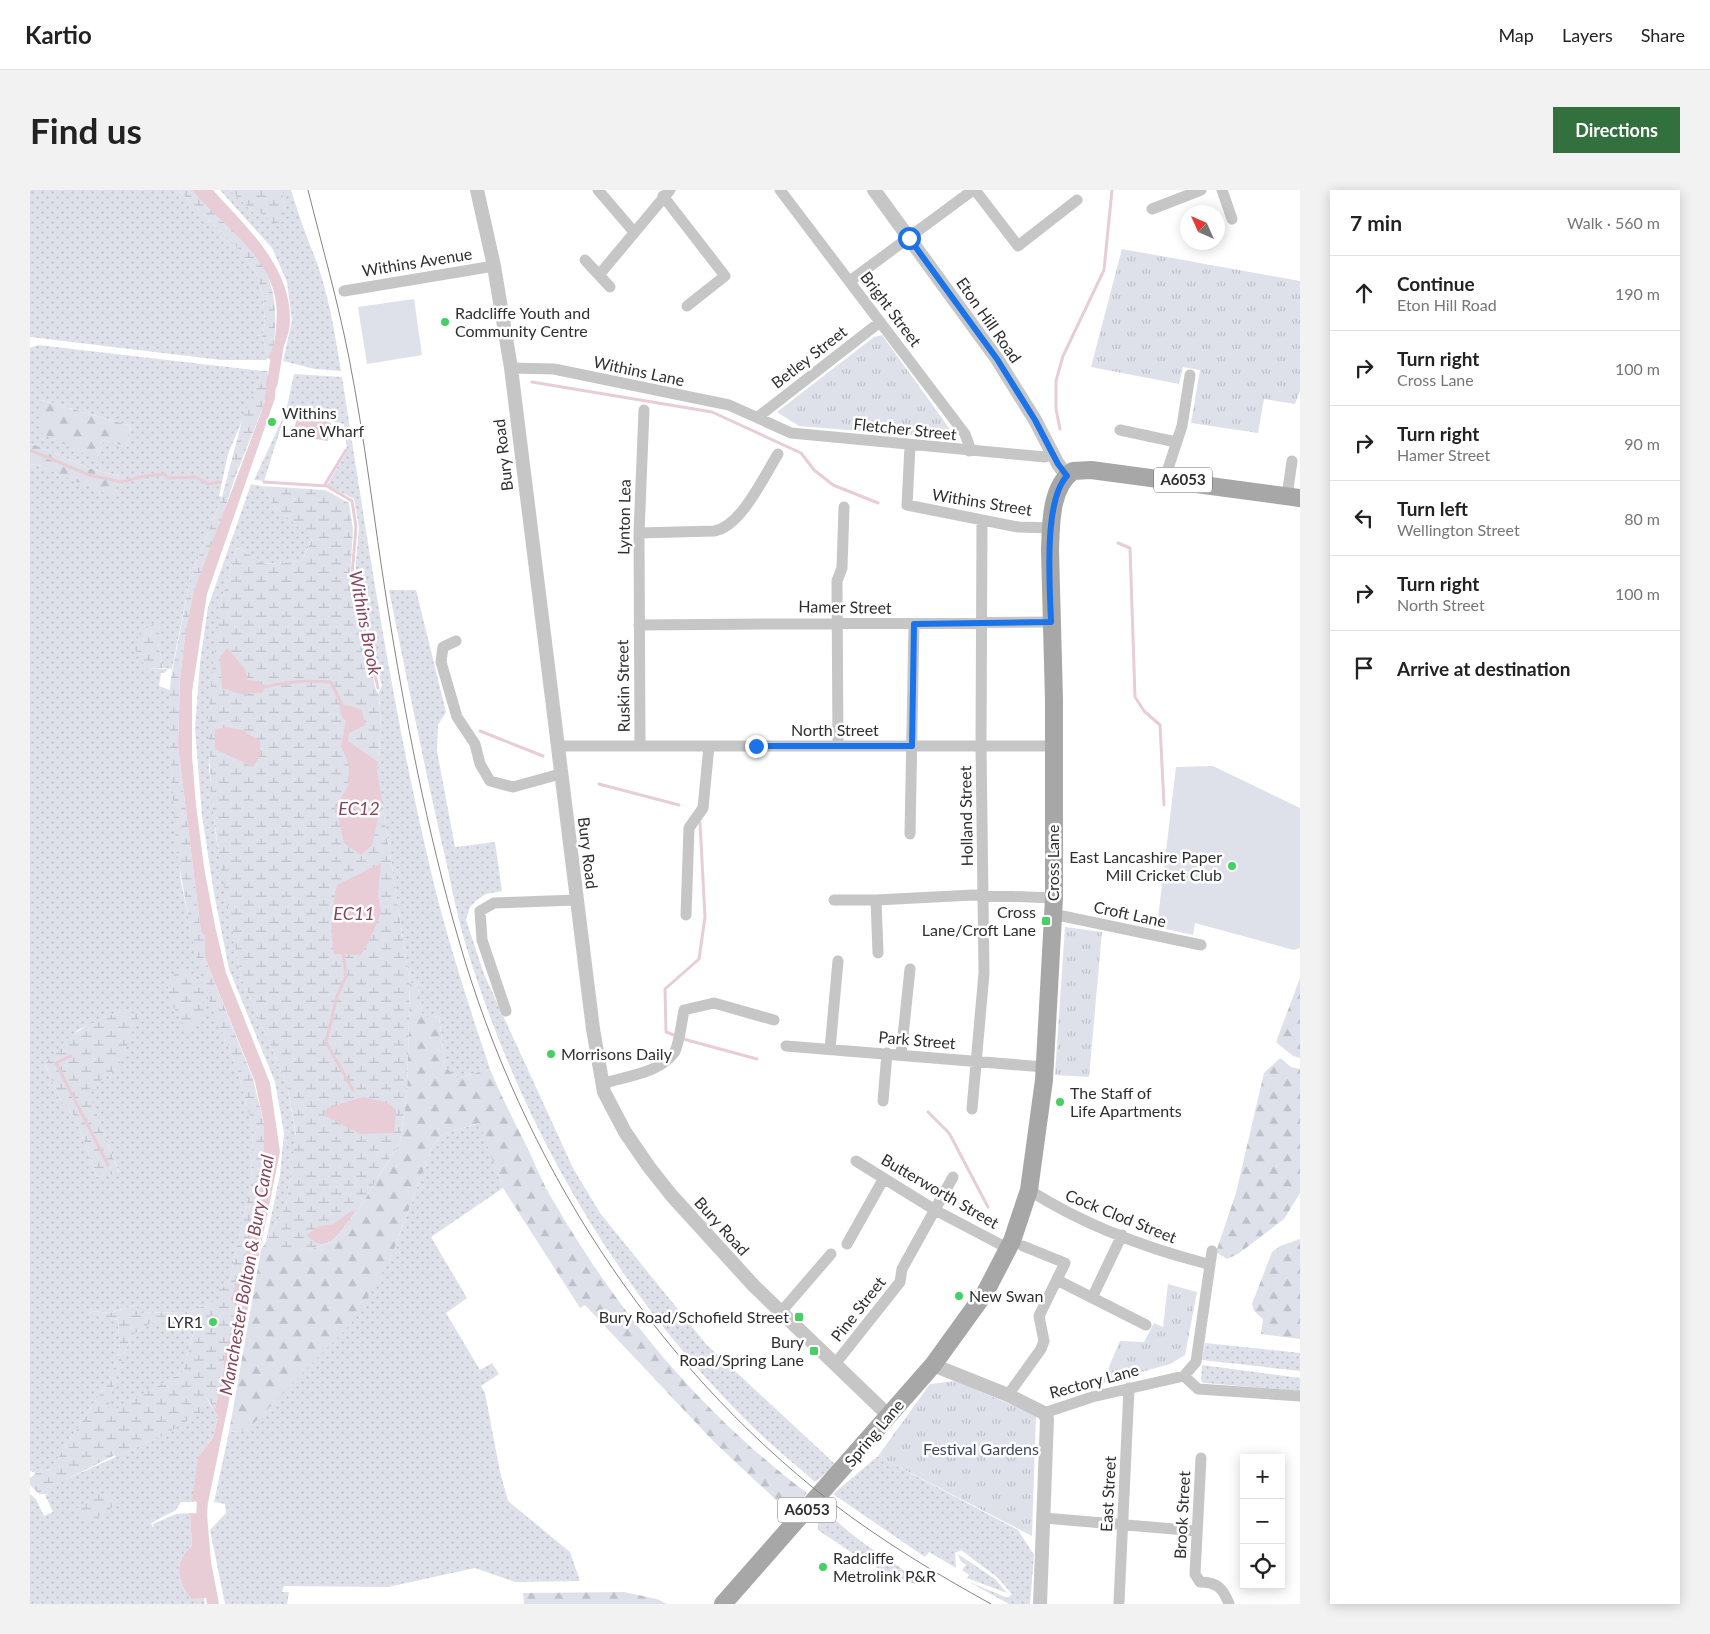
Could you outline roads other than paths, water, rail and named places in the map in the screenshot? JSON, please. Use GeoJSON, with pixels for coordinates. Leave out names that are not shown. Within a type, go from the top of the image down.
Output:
{"type":"FeatureCollection","features":[{"type":"Feature","properties":{"kind":"main road","name":"A6053"},"geometry":{"type":"LineString","coordinates":[[1067,476],[1080,469],[1165,478],[1294,497]]}},
{"type":"Feature","properties":{"kind":"main road","name":"Cross Lane"},"geometry":{"type":"LineString","coordinates":[[1016,1248],[1029,1190],[1044,1068],[1054,906],[1052,746],[1054,701],[1051,622],[1051,528],[1057,493],[1067,476]]}},
{"type":"Feature","properties":{"kind":"main road","name":"Spring Lane"},"geometry":{"type":"LineString","coordinates":[[723,1604],[871,1438],[888,1415],[933,1364],[1016,1248]]}},
{"type":"Feature","properties":{"kind":"street","name":"Bury Road"},"geometry":{"type":"LineString","coordinates":[[477,190],[494,266],[511,368],[576,900],[602,1084],[612,1109],[625,1132],[672,1196],[721,1252],[888,1415]]}},
{"type":"Feature","properties":{"kind":"street"},"geometry":{"type":"LineString","coordinates":[[598,190],[634,232]]}},
{"type":"Feature","properties":{"kind":"street","name":"Bright Street"},"geometry":{"type":"LineString","coordinates":[[780,190],[965,434],[969,451]]}},
{"type":"Feature","properties":{"kind":"street","name":"Eton Hill Road"},"geometry":{"type":"LineString","coordinates":[[874,190],[997,359],[1067,476]]}},
{"type":"Feature","properties":{"kind":"street"},"geometry":{"type":"LineString","coordinates":[[850,281],[974,190],[1018,246],[1077,200]]}},
{"type":"Feature","properties":{"kind":"street"},"geometry":{"type":"LineString","coordinates":[[1152,209],[1201,190]]}},
{"type":"Feature","properties":{"kind":"street"},"geometry":{"type":"LineString","coordinates":[[1222,190],[1232,219]]}},
{"type":"Feature","properties":{"kind":"street"},"geometry":{"type":"LineString","coordinates":[[599,275],[666,193],[725,276],[687,306]]}},
{"type":"Feature","properties":{"kind":"street"},"geometry":{"type":"LineString","coordinates":[[586,260],[610,287]]}},
{"type":"Feature","properties":{"kind":"street","name":"Withins Avenue"},"geometry":{"type":"LineString","coordinates":[[344,291],[494,266]]}},
{"type":"Feature","properties":{"kind":"street","name":"Betley Street"},"geometry":{"type":"LineString","coordinates":[[758,417],[880,322]]}},
{"type":"Feature","properties":{"kind":"street","name":"Withins Lane"},"geometry":{"type":"LineString","coordinates":[[511,368],[518,366],[554,369],[729,405],[758,417]]}},
{"type":"Feature","properties":{"kind":"street"},"geometry":{"type":"LineString","coordinates":[[1165,478],[1182,426],[1190,375]]}},
{"type":"Feature","properties":{"kind":"street","name":"Lynton Lea"},"geometry":{"type":"LineString","coordinates":[[639,625],[639,533],[644,410]]}},
{"type":"Feature","properties":{"kind":"street","name":"Fletcher Street"},"geometry":{"type":"LineString","coordinates":[[758,417],[791,434],[1045,457],[1052,453]]}},
{"type":"Feature","properties":{"kind":"street"},"geometry":{"type":"LineString","coordinates":[[1120,430],[1176,442]]}},
{"type":"Feature","properties":{"kind":"street","name":"Withins Street"},"geometry":{"type":"LineString","coordinates":[[910,446],[907,505],[1018,527],[1051,528]]}},
{"type":"Feature","properties":{"kind":"street"},"geometry":{"type":"LineString","coordinates":[[639,533],[714,531],[725,528],[739,515],[778,454]]}},
{"type":"Feature","properties":{"kind":"street"},"geometry":{"type":"LineString","coordinates":[[1292,461],[1294,497]]}},
{"type":"Feature","properties":{"kind":"street"},"geometry":{"type":"LineString","coordinates":[[838,746],[837,578],[842,568],[844,507]]}},
{"type":"Feature","properties":{"kind":"street","name":"Holland Street"},"geometry":{"type":"LineString","coordinates":[[972,1110],[984,973],[981,747],[982,521]]}},
{"type":"Feature","properties":{"kind":"street","name":"Hamer Street"},"geometry":{"type":"LineString","coordinates":[[639,625],[836,622],[914,624],[1051,622]]}},
{"type":"Feature","properties":{"kind":"street"},"geometry":{"type":"LineString","coordinates":[[910,834],[914,624]]}},
{"type":"Feature","properties":{"kind":"street","name":"Ruskin Street"},"geometry":{"type":"LineString","coordinates":[[639,625],[640,746]]}},
{"type":"Feature","properties":{"kind":"street"},"geometry":{"type":"LineString","coordinates":[[456,641],[443,647],[441,662],[457,717],[475,744],[480,764],[490,781],[513,787],[560,774]]}},
{"type":"Feature","properties":{"kind":"street","name":"North Street"},"geometry":{"type":"LineString","coordinates":[[558,746],[1052,746]]}},
{"type":"Feature","properties":{"kind":"street"},"geometry":{"type":"LineString","coordinates":[[686,915],[689,828],[703,808],[710,746]]}},
{"type":"Feature","properties":{"kind":"street","name":"Croft Lane"},"geometry":{"type":"LineString","coordinates":[[834,900],[984,896],[1054,906],[1201,945]]}},
{"type":"Feature","properties":{"kind":"street"},"geometry":{"type":"LineString","coordinates":[[506,1011],[482,940],[480,911],[494,903],[576,900]]}},
{"type":"Feature","properties":{"kind":"street"},"geometry":{"type":"LineString","coordinates":[[876,900],[878,953]]}},
{"type":"Feature","properties":{"kind":"street"},"geometry":{"type":"LineString","coordinates":[[830,1048],[838,961]]}},
{"type":"Feature","properties":{"kind":"street"},"geometry":{"type":"LineString","coordinates":[[901,1055],[910,969]]}},
{"type":"Feature","properties":{"kind":"street"},"geometry":{"type":"LineString","coordinates":[[602,1084],[626,1075],[642,1073],[661,1063],[674,1052],[684,1010],[714,1003],[774,1020]]}},
{"type":"Feature","properties":{"kind":"street","name":"Park Street"},"geometry":{"type":"LineString","coordinates":[[786,1046],[830,1048],[1044,1068]]}},
{"type":"Feature","properties":{"kind":"street"},"geometry":{"type":"LineString","coordinates":[[883,1101],[887,1053]]}},
{"type":"Feature","properties":{"kind":"street","name":"Butterworth Street"},"geometry":{"type":"LineString","coordinates":[[856,1161],[934,1210],[1016,1248],[1065,1263],[1057,1280]]}},
{"type":"Feature","properties":{"kind":"street","name":"Pine Street"},"geometry":{"type":"LineString","coordinates":[[835,1364],[895,1290],[900,1282],[900,1272],[953,1177]]}},
{"type":"Feature","properties":{"kind":"street"},"geometry":{"type":"LineString","coordinates":[[847,1244],[884,1178]]}},
{"type":"Feature","properties":{"kind":"street","name":"Cock Clod Street"},"geometry":{"type":"LineString","coordinates":[[1029,1190],[1064,1212],[1169,1254],[1204,1263]]}},
{"type":"Feature","properties":{"kind":"street"},"geometry":{"type":"LineString","coordinates":[[1092,1298],[1122,1235]]}},
{"type":"Feature","properties":{"kind":"street"},"geometry":{"type":"LineString","coordinates":[[1212,1251],[1196,1362],[1184,1376],[1198,1389],[1300,1396]]}},
{"type":"Feature","properties":{"kind":"street"},"geometry":{"type":"LineString","coordinates":[[781,1312],[831,1254]]}},
{"type":"Feature","properties":{"kind":"street"},"geometry":{"type":"LineString","coordinates":[[1008,1395],[1041,1349],[1045,1336],[1039,1316],[1057,1280],[1146,1325]]}},
{"type":"Feature","properties":{"kind":"street","name":"Rectory Lane"},"geometry":{"type":"LineString","coordinates":[[933,1364],[1008,1395],[1044,1413],[1129,1388],[1184,1376]]}},
{"type":"Feature","properties":{"kind":"street","name":"East Street"},"geometry":{"type":"LineString","coordinates":[[1119,1602],[1129,1388]]}},
{"type":"Feature","properties":{"kind":"street"},"geometry":{"type":"LineString","coordinates":[[1040,1604],[1047,1419],[1044,1413]]}},
{"type":"Feature","properties":{"kind":"street","name":"Brook Street"},"geometry":{"type":"LineString","coordinates":[[1202,1458],[1195,1574],[1200,1582],[1212,1582],[1219,1586],[1229,1604]]}},
{"type":"Feature","properties":{"kind":"street"},"geometry":{"type":"LineString","coordinates":[[1044,1518],[1197,1531]]}},
{"type":"Feature","properties":{"kind":"water"},"geometry":{"type":"Polygon","coordinates":[[[192,190],[213,190],[253,234],[275,266],[284,284],[289,303],[290,323],[278,363],[267,358],[273,347],[276,326],[276,304],[271,284],[262,266],[250,250],[192,190]]]}},
{"type":"Feature","properties":{"kind":"water"},"geometry":{"type":"Polygon","coordinates":[[[271,370],[277,370],[275,398],[207,594],[192,692],[192,756],[196,805],[204,867],[215,926],[226,973],[270,1083],[280,1152],[208,1503],[192,1501],[198,1457],[213,1438],[218,1417],[208,1399],[215,1409],[224,1368],[224,1356],[237,1308],[231,1300],[236,1283],[241,1278],[264,1163],[264,1124],[255,1082],[205,958],[205,936],[201,932],[178,746],[180,679],[185,636],[194,591],[264,405],[267,376],[271,370]]]}},
{"type":"Feature","properties":{"kind":"water"},"geometry":{"type":"Polygon","coordinates":[[[298,415],[315,417],[331,423],[328,441],[292,435],[298,415]]]}},
{"type":"Feature","properties":{"kind":"water"},"geometry":{"type":"Polygon","coordinates":[[[227,648],[245,669],[248,680],[259,681],[265,687],[262,693],[240,694],[222,688],[220,657],[227,648]]]}},
{"type":"Feature","properties":{"kind":"water","name":"EC12"},"geometry":{"type":"Polygon","coordinates":[[[339,705],[351,706],[362,710],[365,725],[349,733],[348,741],[378,762],[377,770],[382,800],[372,845],[361,855],[344,843],[339,820],[334,810],[348,786],[349,765],[341,746],[346,721],[342,717],[339,705]]]}},
{"type":"Feature","properties":{"kind":"water"},"geometry":{"type":"Polygon","coordinates":[[[226,727],[242,730],[260,741],[261,754],[253,767],[215,749],[215,730],[226,727]]]}},
{"type":"Feature","properties":{"kind":"water","name":"EC11"},"geometry":{"type":"Polygon","coordinates":[[[381,863],[378,894],[381,913],[370,939],[361,955],[334,954],[332,920],[337,885],[381,863]]]}},
{"type":"Feature","properties":{"kind":"water"},"geometry":{"type":"Polygon","coordinates":[[[363,1097],[388,1103],[396,1110],[394,1133],[360,1134],[324,1115],[327,1108],[363,1097]]]}},
{"type":"Feature","properties":{"kind":"water"},"geometry":{"type":"Polygon","coordinates":[[[353,1210],[355,1212],[340,1233],[328,1242],[322,1244],[315,1242],[307,1235],[317,1227],[333,1224],[353,1210]]]}},
{"type":"Feature","properties":{"kind":"water"},"geometry":{"type":"Polygon","coordinates":[[[190,1513],[207,1514],[211,1562],[219,1604],[207,1604],[206,1598],[191,1599],[180,1579],[179,1572],[182,1558],[192,1546],[190,1513]]]}},
{"type":"Feature","properties":{"kind":"waterway"},"geometry":{"type":"LineString","coordinates":[[1060,429],[1056,409],[1056,381],[1063,356],[1104,270],[1112,190]]}},
{"type":"Feature","properties":{"kind":"waterway","name":"Manchester Bolton & Bury Canal"},"geometry":{"type":"LineString","coordinates":[[272,384],[278,348]]}},
{"type":"Feature","properties":{"kind":"waterway"},"geometry":{"type":"LineString","coordinates":[[532,382],[712,412],[801,453],[814,470],[833,485],[878,503]]}},
{"type":"Feature","properties":{"kind":"waterway","name":"Withins Brook"},"geometry":{"type":"LineString","coordinates":[[30,450],[89,475],[122,482],[145,476],[165,474],[167,478],[196,477],[208,484],[220,482]]}},
{"type":"Feature","properties":{"kind":"waterway"},"geometry":{"type":"LineString","coordinates":[[324,486],[346,450]]}},
{"type":"Feature","properties":{"kind":"waterway","name":"Withins Brook"},"geometry":{"type":"LineString","coordinates":[[264,482],[327,486],[352,501],[356,527],[352,575],[378,688]]}},
{"type":"Feature","properties":{"kind":"waterway"},"geometry":{"type":"LineString","coordinates":[[1118,543],[1130,548],[1135,697],[1144,711],[1160,725],[1164,805]]}},
{"type":"Feature","properties":{"kind":"waterway"},"geometry":{"type":"LineString","coordinates":[[265,687],[281,683],[331,682],[343,707]]}},
{"type":"Feature","properties":{"kind":"waterway"},"geometry":{"type":"LineString","coordinates":[[480,731],[543,756]]}},
{"type":"Feature","properties":{"kind":"waterway"},"geometry":{"type":"LineString","coordinates":[[599,784],[679,805]]}},
{"type":"Feature","properties":{"kind":"waterway"},"geometry":{"type":"LineString","coordinates":[[700,823],[705,917],[699,959],[665,989],[666,1032],[687,1040],[757,1059]]}},
{"type":"Feature","properties":{"kind":"waterway"},"geometry":{"type":"LineString","coordinates":[[343,954],[346,976],[337,996],[326,1042],[353,1090]]}},
{"type":"Feature","properties":{"kind":"waterway"},"geometry":{"type":"LineString","coordinates":[[71,1056],[56,1063],[108,1165]]}},
{"type":"Feature","properties":{"kind":"waterway"},"geometry":{"type":"LineString","coordinates":[[928,1112],[949,1133],[988,1207]]}},
{"type":"Feature","properties":{"kind":"waterway","name":"Manchester Bolton & Bury Canal"},"geometry":{"type":"LineString","coordinates":[[201,1528],[203,1489]]}},
{"type":"Feature","properties":{"kind":"tram line"},"geometry":{"type":"LineString","coordinates":[[308,190],[349,358],[394,645],[409,731],[427,816],[459,941],[486,1022],[518,1101],[557,1178],[601,1251],[650,1320],[705,1386],[766,1446],[831,1502],[909,1556],[991,1604]]}},
{"type":"Feature","properties":{"kind":"place","name":"Radcliffe Youth and Community Centre"},"geometry":{"type":"Point","coordinates":[445,322]}},
{"type":"Feature","properties":{"kind":"place","name":"Withins Lane Wharf"},"geometry":{"type":"Point","coordinates":[272,422]}},
{"type":"Feature","properties":{"kind":"place","name":"East Lancashire Paper Mill Cricket Club"},"geometry":{"type":"Point","coordinates":[1232,866]}},
{"type":"Feature","properties":{"kind":"place","name":"Cross Lane/Croft Lane"},"geometry":{"type":"Point","coordinates":[1046,921]}},
{"type":"Feature","properties":{"kind":"place","name":"Morrisons Daily"},"geometry":{"type":"Point","coordinates":[551,1054]}},
{"type":"Feature","properties":{"kind":"place","name":"The Staff of Life Apartments"},"geometry":{"type":"Point","coordinates":[1060,1102]}},
{"type":"Feature","properties":{"kind":"place","name":"New Swan"},"geometry":{"type":"Point","coordinates":[959,1296]}},
{"type":"Feature","properties":{"kind":"place","name":"Bury Road/Schofield Street"},"geometry":{"type":"Point","coordinates":[799,1317]}},
{"type":"Feature","properties":{"kind":"place","name":"LYR1"},"geometry":{"type":"Point","coordinates":[213,1322]}},
{"type":"Feature","properties":{"kind":"place","name":"Bury Road/Spring Lane"},"geometry":{"type":"Point","coordinates":[814,1351]}},
{"type":"Feature","properties":{"kind":"place","name":"Radcliffe Metrolink P&R"},"geometry":{"type":"Point","coordinates":[823,1567]}},
{"type":"Feature","properties":{"kind":"park label","name":"Festival Gardens"},"geometry":{"type":"Point","coordinates":[981,1449]}}]}
